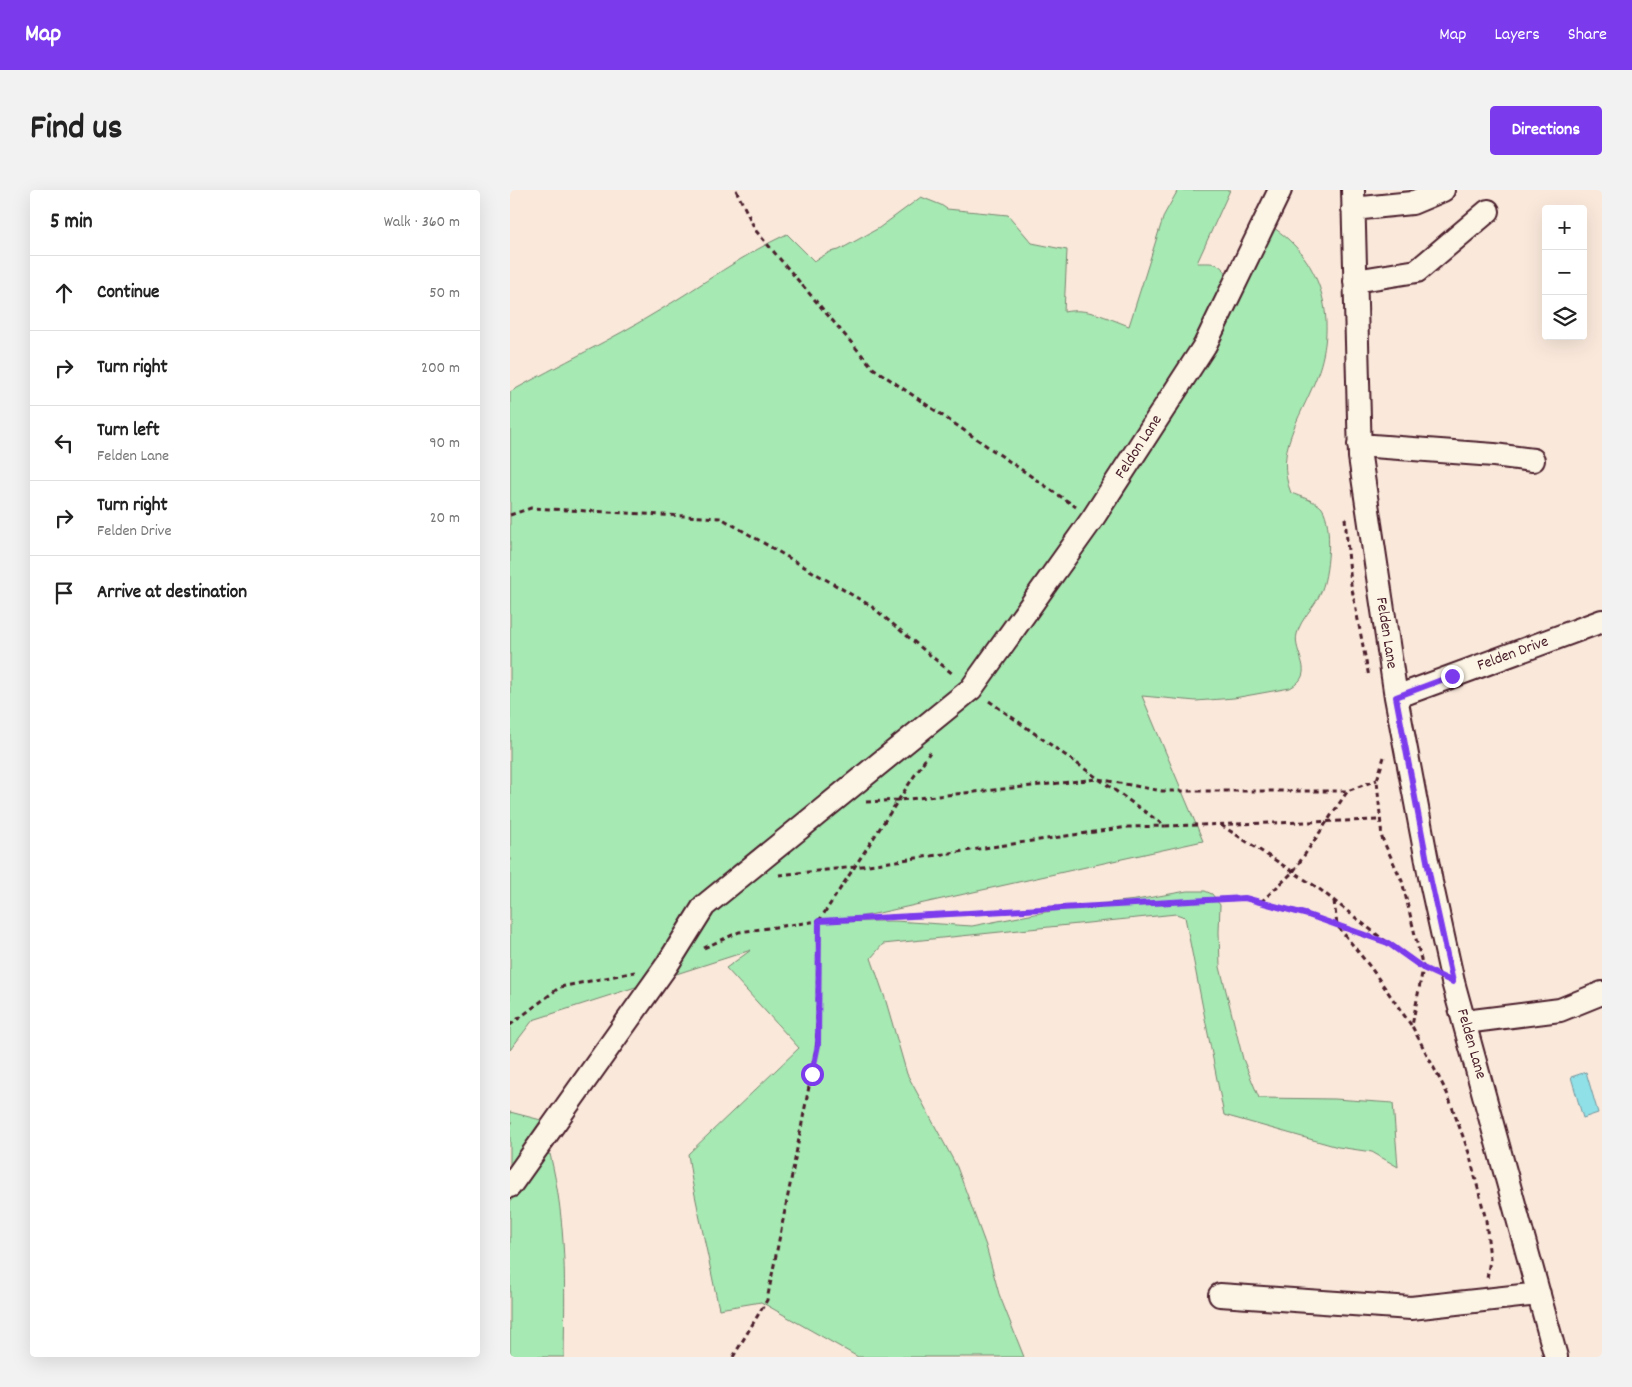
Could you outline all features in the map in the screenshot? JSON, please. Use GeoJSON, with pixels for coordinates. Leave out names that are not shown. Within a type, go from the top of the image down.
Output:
{"type":"FeatureCollection","features":[{"type":"Feature","properties":{"kind":"street","name":"Feldon Lane"},"geometry":{"type":"LineString","coordinates":[[510,1186],[667,965],[704,906],[972,689],[1093,518],[1205,345],[1280,190]]}},
{"type":"Feature","properties":{"kind":"street"},"geometry":{"type":"LineString","coordinates":[[1353,200],[1412,203],[1443,190]]}},
{"type":"Feature","properties":{"kind":"street","name":"Felden Lane"},"geometry":{"type":"LineString","coordinates":[[1353,200],[1360,457],[1396,697],[1431,882],[1453,982],[1556,1357]]}},
{"type":"Feature","properties":{"kind":"street"},"geometry":{"type":"LineString","coordinates":[[1355,281],[1417,272],[1488,211]]}},
{"type":"Feature","properties":{"kind":"street"},"geometry":{"type":"LineString","coordinates":[[1359,445],[1494,455],[1533,460]]}},
{"type":"Feature","properties":{"kind":"street","name":"Felden Drive"},"geometry":{"type":"LineString","coordinates":[[1396,697],[1602,621]]}},
{"type":"Feature","properties":{"kind":"street"},"geometry":{"type":"LineString","coordinates":[[1465,1022],[1560,1010],[1602,994]]}},
{"type":"Feature","properties":{"kind":"street"},"geometry":{"type":"LineString","coordinates":[[1220,1295],[1411,1308],[1539,1294]]}},
{"type":"Feature","properties":{"kind":"path"},"geometry":{"type":"LineString","coordinates":[[736,190],[756,232],[873,368],[1093,518]]}},
{"type":"Feature","properties":{"kind":"path"},"geometry":{"type":"LineString","coordinates":[[510,516],[532,508],[721,518],[871,606],[972,689],[1165,826]]}},
{"type":"Feature","properties":{"kind":"path"},"geometry":{"type":"LineString","coordinates":[[733,1357],[767,1300],[818,1045],[819,921],[935,744]]}},
{"type":"Feature","properties":{"kind":"path"},"geometry":{"type":"LineString","coordinates":[[864,802],[1098,779],[1162,791],[1348,791],[1377,780]]}},
{"type":"Feature","properties":{"kind":"path"},"geometry":{"type":"LineString","coordinates":[[1261,902],[1293,872],[1348,791]]}},
{"type":"Feature","properties":{"kind":"path"},"geometry":{"type":"LineString","coordinates":[[776,875],[855,867],[1128,827],[1381,820]]}},
{"type":"Feature","properties":{"kind":"path"},"geometry":{"type":"LineString","coordinates":[[1220,825],[1334,900],[1423,968],[1453,982]]}},
{"type":"Feature","properties":{"kind":"path"},"geometry":{"type":"LineString","coordinates":[[819,921],[1245,898],[1308,915],[1388,943]]}},
{"type":"Feature","properties":{"kind":"path"},"geometry":{"type":"LineString","coordinates":[[1334,900],[1337,925],[1371,968],[1412,1026]]}},
{"type":"Feature","properties":{"kind":"green space"},"geometry":{"type":"Polygon","coordinates":[[[1178,190],[1230,190],[1197,263],[1218,265],[1228,275],[1271,226],[1289,240],[1304,257],[1315,275],[1322,295],[1326,316],[1326,338],[1322,359],[1315,381],[1291,436],[1285,463],[1291,493],[1313,501],[1322,508],[1328,526],[1329,538],[1326,576],[1323,586],[1301,623],[1297,634],[1296,641],[1302,663],[1302,676],[1290,688],[1234,698],[1196,701],[1142,696],[1203,841],[843,921],[894,921],[972,926],[1066,908],[1136,900],[1187,891],[1205,891],[1212,894],[1220,905],[1220,967],[1243,1059],[1259,1098],[1335,1099],[1393,1103],[1398,1167],[1372,1152],[1338,1147],[1224,1115],[1185,917],[1176,914],[883,944],[871,958],[885,998],[907,1074],[957,1167],[986,1246],[999,1294],[1024,1357],[858,1357],[761,1302],[719,1309],[688,1154],[799,1048],[726,968],[751,950],[533,1020],[510,1050],[510,392],[642,321],[770,242],[787,234],[814,261],[830,252],[839,250],[879,228],[921,197],[947,209],[1008,215],[1032,243],[1067,250],[1064,312],[1089,312],[1129,326],[1164,215],[1178,190]]]}},
{"type":"Feature","properties":{"kind":"green space"},"geometry":{"type":"Polygon","coordinates":[[[510,1112],[541,1120],[510,1166],[510,1126],[512,1123],[510,1122],[510,1112]]]}},
{"type":"Feature","properties":{"kind":"green space"},"geometry":{"type":"Polygon","coordinates":[[[550,1154],[556,1180],[564,1255],[564,1357],[510,1357],[510,1202],[543,1155],[550,1154]]]}},
{"type":"Feature","properties":{"kind":"water"},"geometry":{"type":"Polygon","coordinates":[[[1586,1072],[1598,1113],[1583,1118],[1571,1077],[1586,1072]]]}},
{"type":"Feature","properties":{"kind":"route"},"geometry":{"type":"LineString","coordinates":[[812,1074],[818,1045],[819,921],[1245,898],[1308,915],[1388,943],[1423,968],[1453,982],[1431,882],[1396,697],[1452,676]]}}]}
